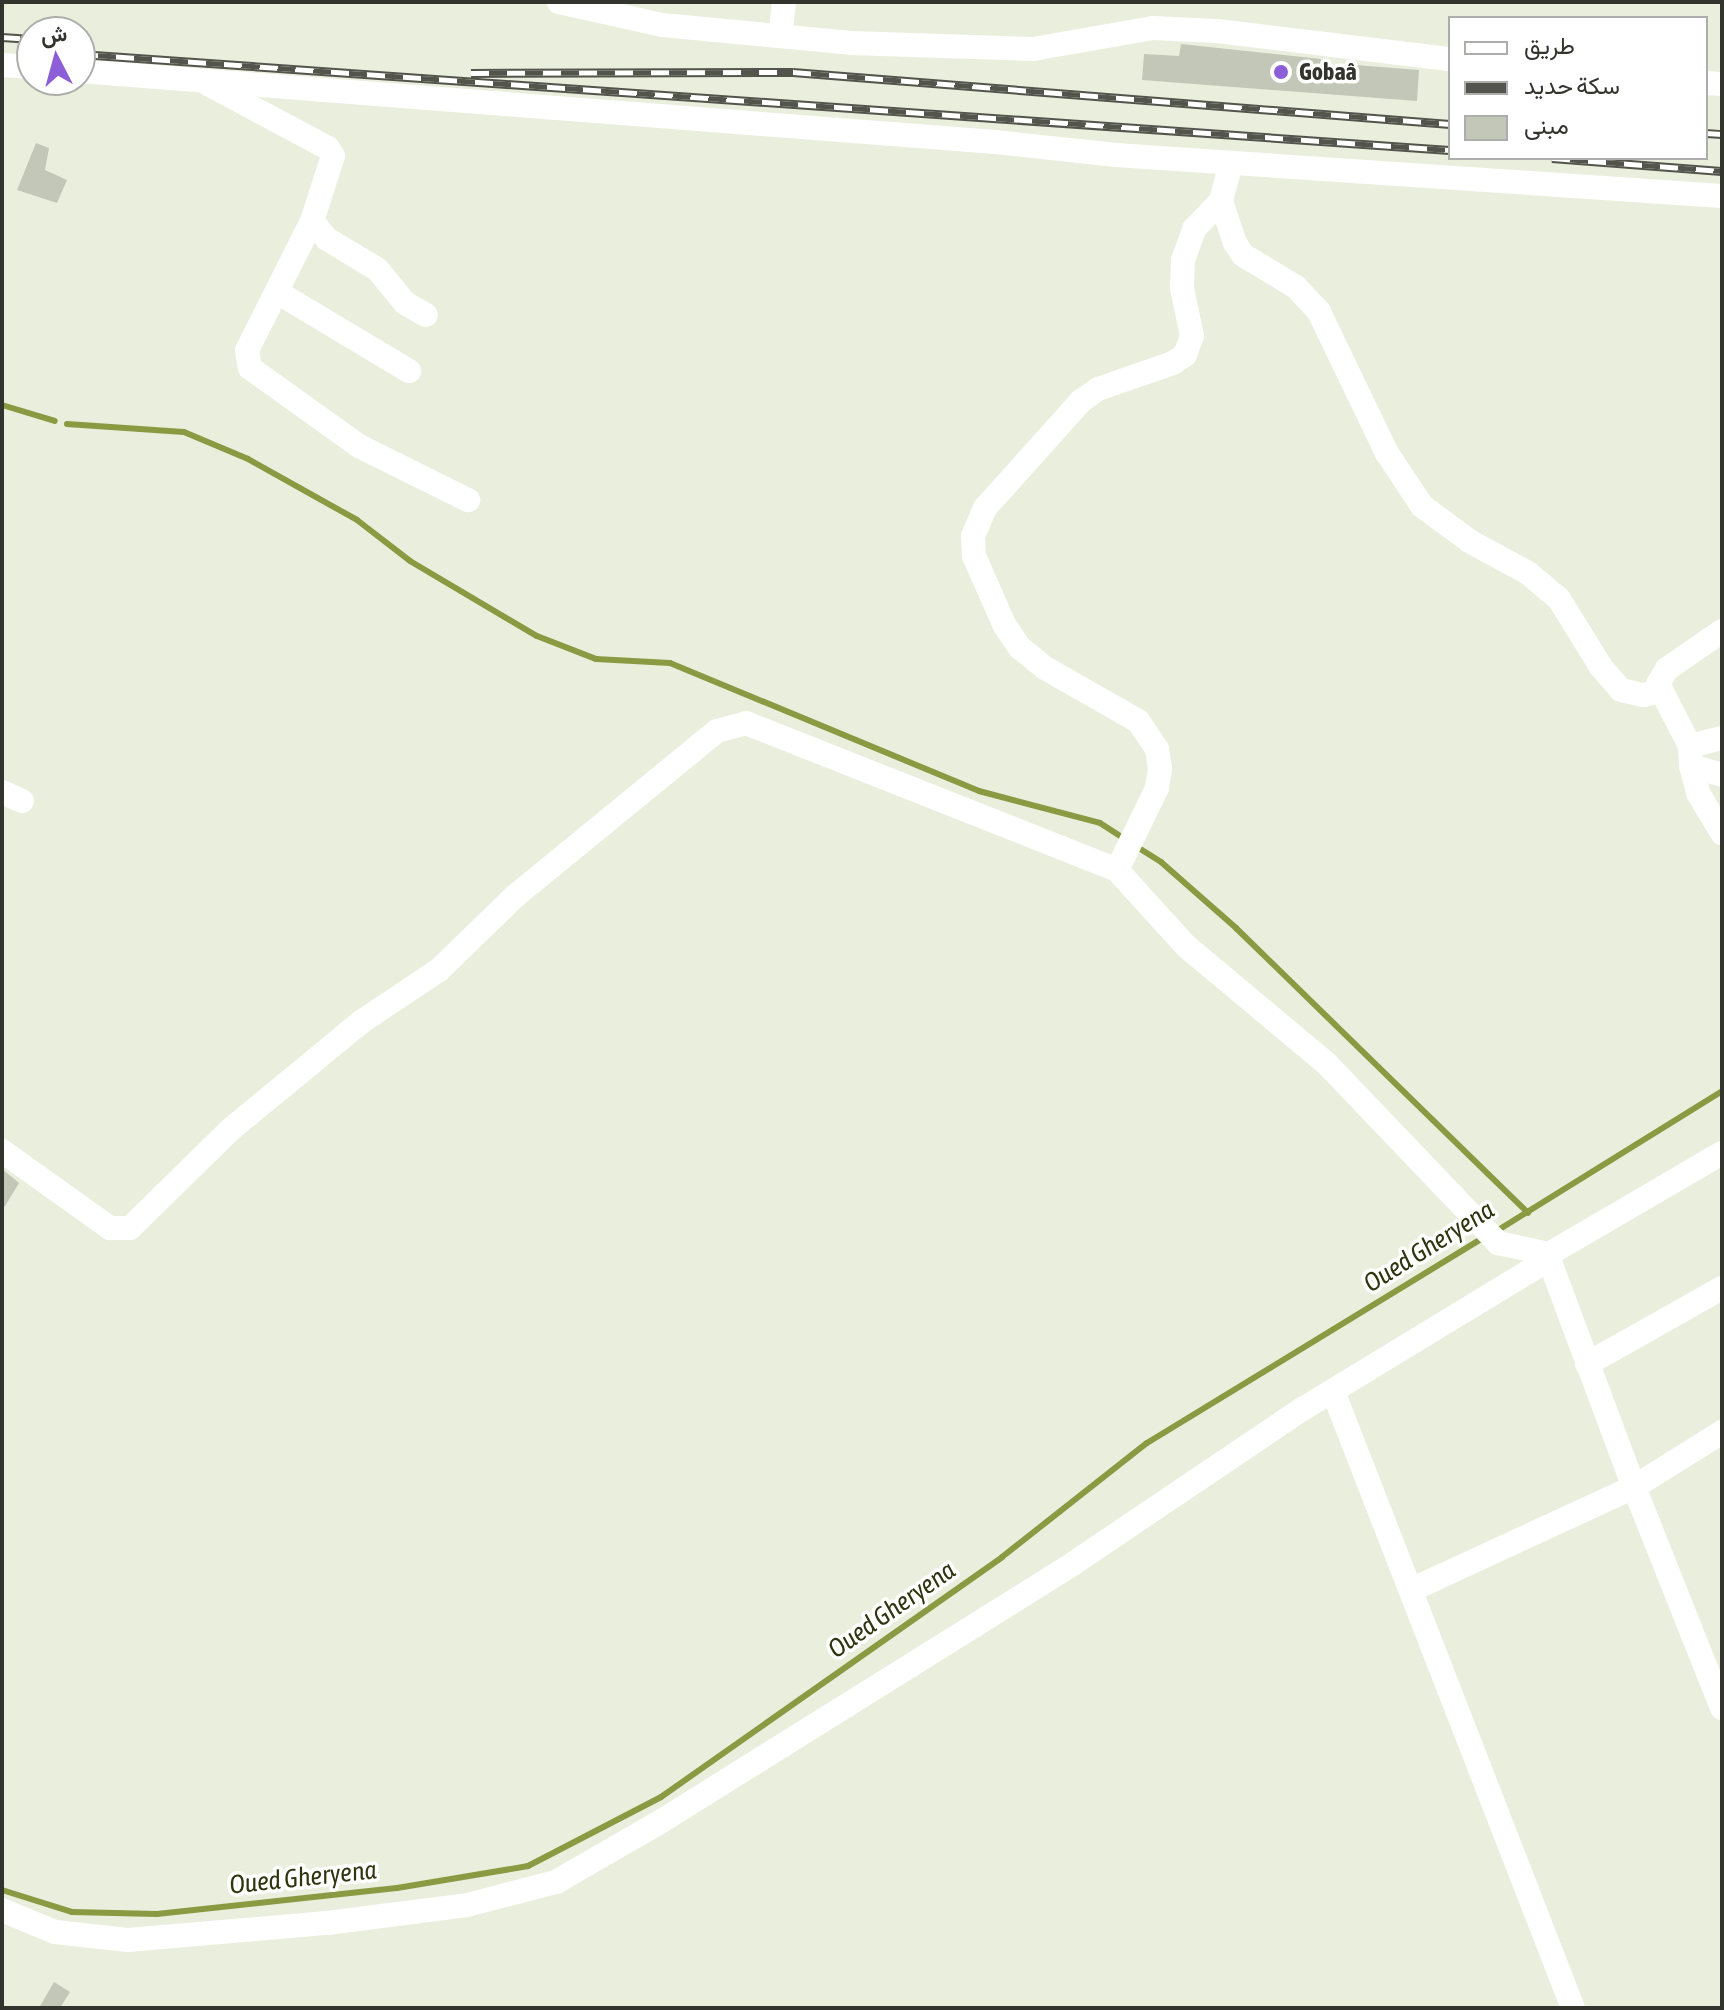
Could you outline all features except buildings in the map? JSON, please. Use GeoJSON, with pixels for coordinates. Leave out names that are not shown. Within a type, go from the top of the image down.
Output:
{"type":"FeatureCollection","features":[{"type":"Feature","properties":{"kind":"street"},"geometry":{"type":"LineString","coordinates":[[559,2],[662,25],[975,49],[1033,49],[1153,28],[1217,31],[1448,59]]}},
{"type":"Feature","properties":{"kind":"street"},"geometry":{"type":"LineString","coordinates":[[780,36],[784,2]]}},
{"type":"Feature","properties":{"kind":"street"},"geometry":{"type":"LineString","coordinates":[[96,72],[1231,163],[1722,196]]}},
{"type":"Feature","properties":{"kind":"street"},"geometry":{"type":"LineString","coordinates":[[199,79],[328,148],[333,156],[312,221],[247,350],[250,368],[256,376],[359,446],[468,500]]}},
{"type":"Feature","properties":{"kind":"street"},"geometry":{"type":"LineString","coordinates":[[1231,163],[1221,201],[1228,231],[1243,255],[1296,287],[1319,312],[1387,453],[1422,506],[1471,542],[1528,573],[1559,599],[1601,667],[1621,690],[1643,695],[1659,691]]}},
{"type":"Feature","properties":{"kind":"street"},"geometry":{"type":"LineString","coordinates":[[1128,851],[1160,779],[1160,759],[1153,738],[1129,714],[1045,668],[1020,648],[1004,624],[974,556],[973,536],[985,508],[1081,401],[1107,385],[1173,363],[1185,355],[1192,336],[1182,288],[1183,260],[1194,229],[1221,201]]}},
{"type":"Feature","properties":{"kind":"street"},"geometry":{"type":"LineString","coordinates":[[312,221],[327,239],[377,269],[405,303],[426,315]]}},
{"type":"Feature","properties":{"kind":"street"},"geometry":{"type":"LineString","coordinates":[[277,292],[409,371]]}},
{"type":"Feature","properties":{"kind":"street"},"geometry":{"type":"LineString","coordinates":[[1722,631],[1667,669],[1658,684],[1691,756],[1698,793],[1722,833]]}},
{"type":"Feature","properties":{"kind":"street"},"geometry":{"type":"LineString","coordinates":[[2,1151],[110,1228],[130,1228],[230,1130],[361,1022],[439,970],[514,897],[717,731],[746,723],[1128,851],[1186,946],[1327,1064],[1498,1243],[1549,1256]]}},
{"type":"Feature","properties":{"kind":"street"},"geometry":{"type":"LineString","coordinates":[[1691,756],[1722,738]]}},
{"type":"Feature","properties":{"kind":"street"},"geometry":{"type":"LineString","coordinates":[[1691,756],[1722,775]]}},
{"type":"Feature","properties":{"kind":"street"},"geometry":{"type":"LineString","coordinates":[[2,1910],[55,1932],[128,1940],[327,1923],[467,1905],[556,1882],[660,1822],[1074,1563],[1301,1410],[1722,1153]]}},
{"type":"Feature","properties":{"kind":"street"},"geometry":{"type":"LineString","coordinates":[[1549,1256],[1634,1487],[1722,1708]]}},
{"type":"Feature","properties":{"kind":"street"},"geometry":{"type":"LineString","coordinates":[[1587,1364],[1722,1288]]}},
{"type":"Feature","properties":{"kind":"street"},"geometry":{"type":"LineString","coordinates":[[1336,1399],[1573,2008]]}},
{"type":"Feature","properties":{"kind":"street"},"geometry":{"type":"LineString","coordinates":[[1411,1590],[1634,1487],[1722,1432]]}},
{"type":"Feature","properties":{"kind":"waterway"},"geometry":{"type":"LineString","coordinates":[[2,405],[55,421]]}},
{"type":"Feature","properties":{"kind":"waterway"},"geometry":{"type":"LineString","coordinates":[[67,424],[184,432],[248,459],[357,520],[410,561],[537,636],[596,659],[670,663],[979,791],[1100,823],[1125,839]]}},
{"type":"Feature","properties":{"kind":"waterway"},"geometry":{"type":"LineString","coordinates":[[1134,845],[1161,862],[1236,928],[1528,1213]]}},
{"type":"Feature","properties":{"kind":"waterway","name":"Oued Gheryena"},"geometry":{"type":"LineString","coordinates":[[1495,1232],[1722,1091]]}},
{"type":"Feature","properties":{"kind":"waterway","name":"Oued Gheryena"},"geometry":{"type":"LineString","coordinates":[[2,1890],[72,1912],[157,1914],[397,1888],[528,1866],[661,1797],[1002,1557],[1147,1443],[1485,1237]]}},
{"type":"Feature","properties":{"kind":"railway"},"geometry":{"type":"LineString","coordinates":[[2,37],[16,38]]}},
{"type":"Feature","properties":{"kind":"railway"},"geometry":{"type":"LineString","coordinates":[[96,55],[1448,150]]}},
{"type":"Feature","properties":{"kind":"railway"},"geometry":{"type":"LineString","coordinates":[[471,73],[793,72],[1448,124]]}},
{"type":"Feature","properties":{"kind":"railway"},"geometry":{"type":"LineString","coordinates":[[1708,133],[1722,134]]}},
{"type":"Feature","properties":{"kind":"railway"},"geometry":{"type":"LineString","coordinates":[[1578,160],[1722,171]]}},
{"type":"Feature","properties":{"kind":"place","name":"Gobaâ"},"geometry":{"type":"Point","coordinates":[1281,72]}}]}
